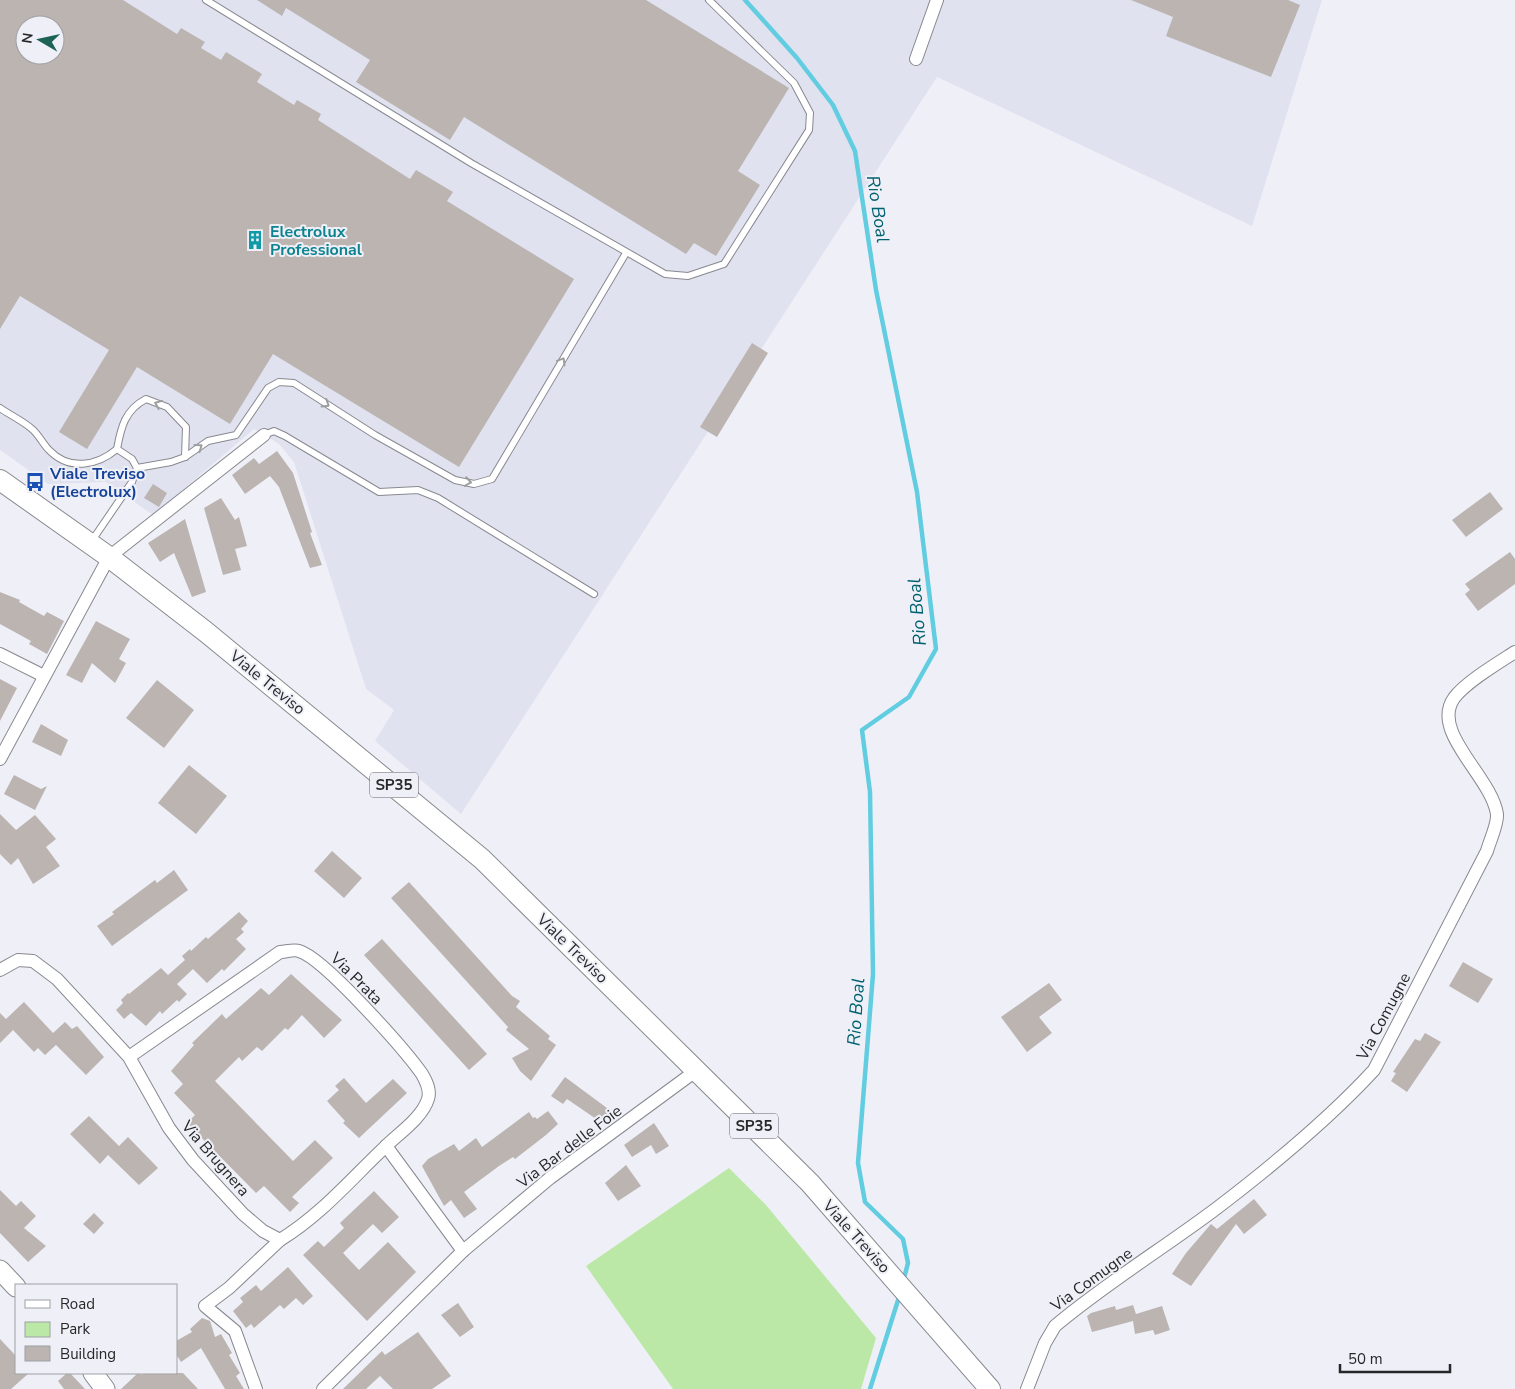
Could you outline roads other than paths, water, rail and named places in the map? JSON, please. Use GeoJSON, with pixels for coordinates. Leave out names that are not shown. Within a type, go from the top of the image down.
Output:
{"type":"FeatureCollection","features":[{"type":"Feature","properties":{"kind":"main road","name":"Viale Treviso"},"geometry":{"type":"LineString","coordinates":[[0,480],[109,556],[319,723],[482,859],[810,1183],[990,1389]]}},
{"type":"Feature","properties":{"kind":"street"},"geometry":{"type":"LineString","coordinates":[[916,60],[936,0]]}},
{"type":"Feature","properties":{"kind":"street"},"geometry":{"type":"LineString","coordinates":[[0,759],[109,556],[264,436]]}},
{"type":"Feature","properties":{"kind":"street","name":"Via Comugne"},"geometry":{"type":"LineString","coordinates":[[1027,1389],[1044,1343],[1055,1326],[1225,1201],[1306,1136],[1349,1097],[1374,1070],[1487,850],[1497,815],[1488,788],[1451,734],[1446,714],[1454,698],[1482,675],[1515,652]]}},
{"type":"Feature","properties":{"kind":"street"},"geometry":{"type":"LineString","coordinates":[[0,654],[44,676]]}},
{"type":"Feature","properties":{"kind":"street","name":"Via Prata"},"geometry":{"type":"LineString","coordinates":[[129,1057],[198,1007],[280,952],[298,950],[324,966],[377,1022],[422,1074],[428,1087],[428,1099],[416,1118],[386,1146]]}},
{"type":"Feature","properties":{"kind":"street","name":"Via Brugnera"},"geometry":{"type":"LineString","coordinates":[[0,970],[18,960],[33,961],[57,979],[129,1057],[169,1128],[193,1160],[243,1214],[263,1231],[280,1240]]}},
{"type":"Feature","properties":{"kind":"street","name":"Via Bar delle Foie"},"geometry":{"type":"LineString","coordinates":[[323,1389],[463,1251],[550,1178],[697,1070]]}},
{"type":"Feature","properties":{"kind":"street"},"geometry":{"type":"LineString","coordinates":[[256,1389],[235,1332],[205,1306],[229,1288],[280,1240],[299,1228],[333,1199],[386,1146],[463,1251]]}},
{"type":"Feature","properties":{"kind":"street"},"geometry":{"type":"LineString","coordinates":[[0,1270],[15,1286]]}},
{"type":"Feature","properties":{"kind":"street"},"geometry":{"type":"LineString","coordinates":[[94,1374],[105,1389]]}},
{"type":"Feature","properties":{"kind":"lane"},"geometry":{"type":"LineString","coordinates":[[206,0],[471,163],[626,252],[665,274],[688,276],[724,264],[809,130],[810,113],[794,83],[709,0]]}},
{"type":"Feature","properties":{"kind":"lane"},"geometry":{"type":"LineString","coordinates":[[137,468],[185,457],[208,441],[236,435],[268,388],[279,382],[294,383],[383,439],[455,480],[474,484],[492,479],[626,252]]}},
{"type":"Feature","properties":{"kind":"lane"},"geometry":{"type":"LineString","coordinates":[[0,408],[33,430],[48,450],[61,460],[84,464],[105,459],[117,449],[121,426],[134,406],[146,399],[166,407],[186,427],[185,457]]}},
{"type":"Feature","properties":{"kind":"lane"},"geometry":{"type":"LineString","coordinates":[[264,436],[274,431],[285,436],[379,492],[418,490],[438,498],[594,594]]}},
{"type":"Feature","properties":{"kind":"lane"},"geometry":{"type":"LineString","coordinates":[[90,543],[132,482],[137,468],[132,459],[117,449]]}},
{"type":"Feature","properties":{"kind":"waterway","name":"Rio Boal"},"geometry":{"type":"LineString","coordinates":[[745,0],[797,58],[833,105],[855,151],[876,290],[917,492],[936,649],[909,697],[862,730],[870,792],[873,974],[858,1163],[865,1202],[903,1239],[908,1263],[903,1282]]}},
{"type":"Feature","properties":{"kind":"waterway","name":"Rio Boal"},"geometry":{"type":"LineString","coordinates":[[870,1389],[900,1294]]}},
{"type":"Feature","properties":{"kind":"place","name":"Electrolux Professional"},"geometry":{"type":"Point","coordinates":[255,240]}},
{"type":"Feature","properties":{"kind":"place","name":"Viale Treviso (Electrolux)"},"geometry":{"type":"Point","coordinates":[35,482]}}]}
